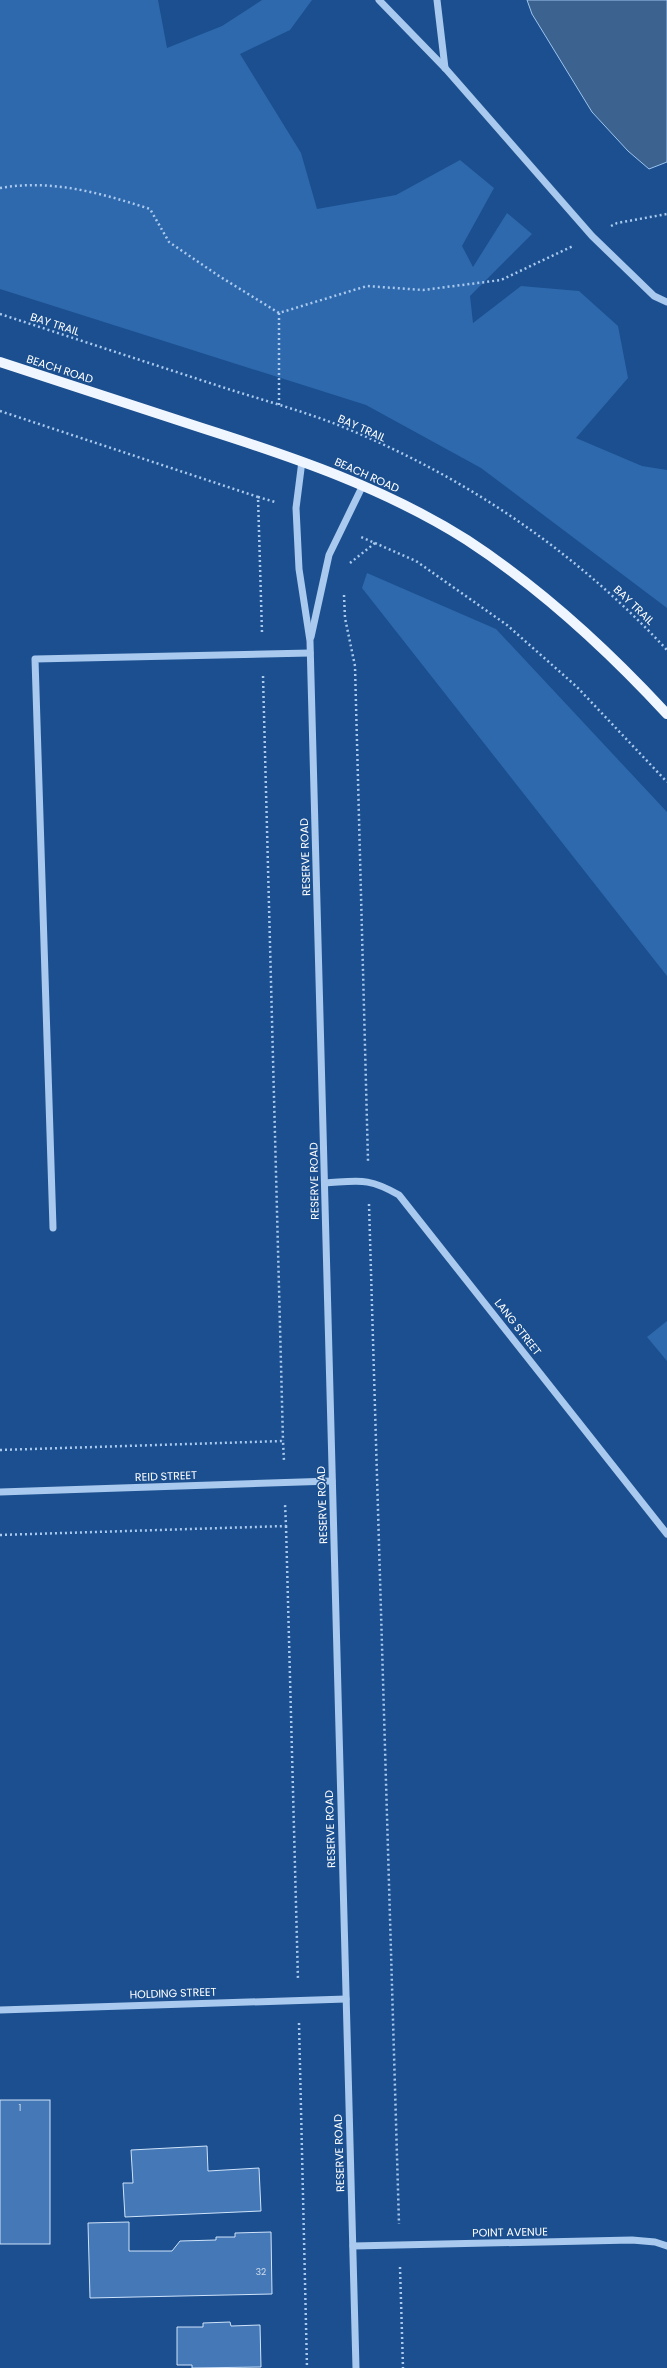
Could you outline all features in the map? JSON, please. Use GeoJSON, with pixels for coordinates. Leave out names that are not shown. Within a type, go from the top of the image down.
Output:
{"type":"FeatureCollection","features":[{"type":"Feature","properties":{"kind":"main road","name":"BEACH ROAD"},"geometry":{"type":"LineString","coordinates":[[0,362],[302,461],[364,486],[404,505],[467,540],[545,596],[620,663],[667,714]]}},
{"type":"Feature","properties":{"kind":"street"},"geometry":{"type":"LineString","coordinates":[[379,0],[445,68],[592,236],[654,296],[667,302]]}},
{"type":"Feature","properties":{"kind":"street"},"geometry":{"type":"LineString","coordinates":[[437,0],[445,68]]}},
{"type":"Feature","properties":{"kind":"street","name":"RESERVE ROAD"},"geometry":{"type":"LineString","coordinates":[[302,461],[296,508],[299,569],[310,641],[356,2368]]}},
{"type":"Feature","properties":{"kind":"street","name":"RESERVE ROAD"},"geometry":{"type":"LineString","coordinates":[[310,641],[329,556],[364,486]]}},
{"type":"Feature","properties":{"kind":"street"},"geometry":{"type":"LineString","coordinates":[[53,1228],[35,659],[310,653]]}},
{"type":"Feature","properties":{"kind":"street","name":"LANG STREET"},"geometry":{"type":"LineString","coordinates":[[325,1183],[369,1181],[380,1184],[399,1195],[667,1534]]}},
{"type":"Feature","properties":{"kind":"street","name":"REID STREET"},"geometry":{"type":"LineString","coordinates":[[0,1492],[332,1481]]}},
{"type":"Feature","properties":{"kind":"street","name":"HOLDING STREET"},"geometry":{"type":"LineString","coordinates":[[0,2010],[346,1999]]}},
{"type":"Feature","properties":{"kind":"street","name":"POINT AVENUE"},"geometry":{"type":"LineString","coordinates":[[353,2246],[632,2240],[655,2242],[667,2246]]}},
{"type":"Feature","properties":{"kind":"path"},"geometry":{"type":"LineString","coordinates":[[0,188],[24,184],[65,186],[109,196],[150,209],[169,242],[219,276],[279,313],[367,286],[423,290],[501,280],[552,257],[617,223],[667,214]]}},
{"type":"Feature","properties":{"kind":"path"},"geometry":{"type":"LineString","coordinates":[[279,313],[279,406]]}},
{"type":"Feature","properties":{"kind":"path","name":"BAY TRAIL"},"geometry":{"type":"LineString","coordinates":[[0,314],[343,427],[411,459],[478,494],[561,551],[629,609],[667,650]]}},
{"type":"Feature","properties":{"kind":"path"},"geometry":{"type":"LineString","coordinates":[[0,411],[258,497],[296,508]]}},
{"type":"Feature","properties":{"kind":"path"},"geometry":{"type":"LineString","coordinates":[[258,497],[283,1441]]}},
{"type":"Feature","properties":{"kind":"path"},"geometry":{"type":"LineString","coordinates":[[342,528],[416,561],[507,625],[577,686],[667,782]]}},
{"type":"Feature","properties":{"kind":"path"},"geometry":{"type":"LineString","coordinates":[[348,570],[349,564],[375,543]]}},
{"type":"Feature","properties":{"kind":"path"},"geometry":{"type":"LineString","coordinates":[[344,589],[345,618],[355,666],[403,2368]]}},
{"type":"Feature","properties":{"kind":"path"},"geometry":{"type":"LineString","coordinates":[[286,1526],[307,2368]]}},
{"type":"Feature","properties":{"kind":"shaded area"},"geometry":{"type":"Polygon","coordinates":[[[0,0],[158,0],[167,48],[222,26],[262,0],[312,0],[290,30],[240,54],[301,153],[317,209],[396,195],[460,160],[494,188],[462,246],[473,267],[507,213],[532,234],[470,296],[473,323],[521,286],[579,291],[618,326],[628,378],[576,438],[642,466],[667,470],[667,608],[481,468],[366,405],[0,289],[0,0]]]}},
{"type":"Feature","properties":{"kind":"shaded area"},"geometry":{"type":"Polygon","coordinates":[[[527,0],[667,0],[667,162],[649,169],[628,151],[592,112],[532,14],[527,0]]]}},
{"type":"Feature","properties":{"kind":"shaded area"},"geometry":{"type":"Polygon","coordinates":[[[367,573],[496,629],[667,812],[667,976],[362,588],[367,573]]]}},
{"type":"Feature","properties":{"kind":"shaded area"},"geometry":{"type":"Polygon","coordinates":[[[667,1321],[667,1361],[647,1337],[667,1321]]]}},
{"type":"Feature","properties":{"kind":"building"},"geometry":{"type":"Polygon","coordinates":[[[0,2100],[50,2100],[50,2244],[0,2244],[0,2100]]]}},
{"type":"Feature","properties":{"kind":"building"},"geometry":{"type":"Polygon","coordinates":[[[207,2146],[208,2171],[259,2168],[261,2211],[125,2217],[123,2183],[133,2183],[131,2150],[207,2146]]]}},
{"type":"Feature","properties":{"kind":"building"},"geometry":{"type":"Polygon","coordinates":[[[129,2222],[129,2251],[172,2251],[180,2241],[216,2240],[216,2237],[235,2237],[235,2233],[271,2232],[272,2294],[90,2298],[88,2223],[129,2222]]]}},
{"type":"Feature","properties":{"kind":"building"},"geometry":{"type":"Polygon","coordinates":[[[230,2322],[231,2326],[260,2325],[261,2367],[192,2368],[192,2365],[177,2365],[177,2327],[203,2327],[203,2323],[230,2322]]]}}]}
